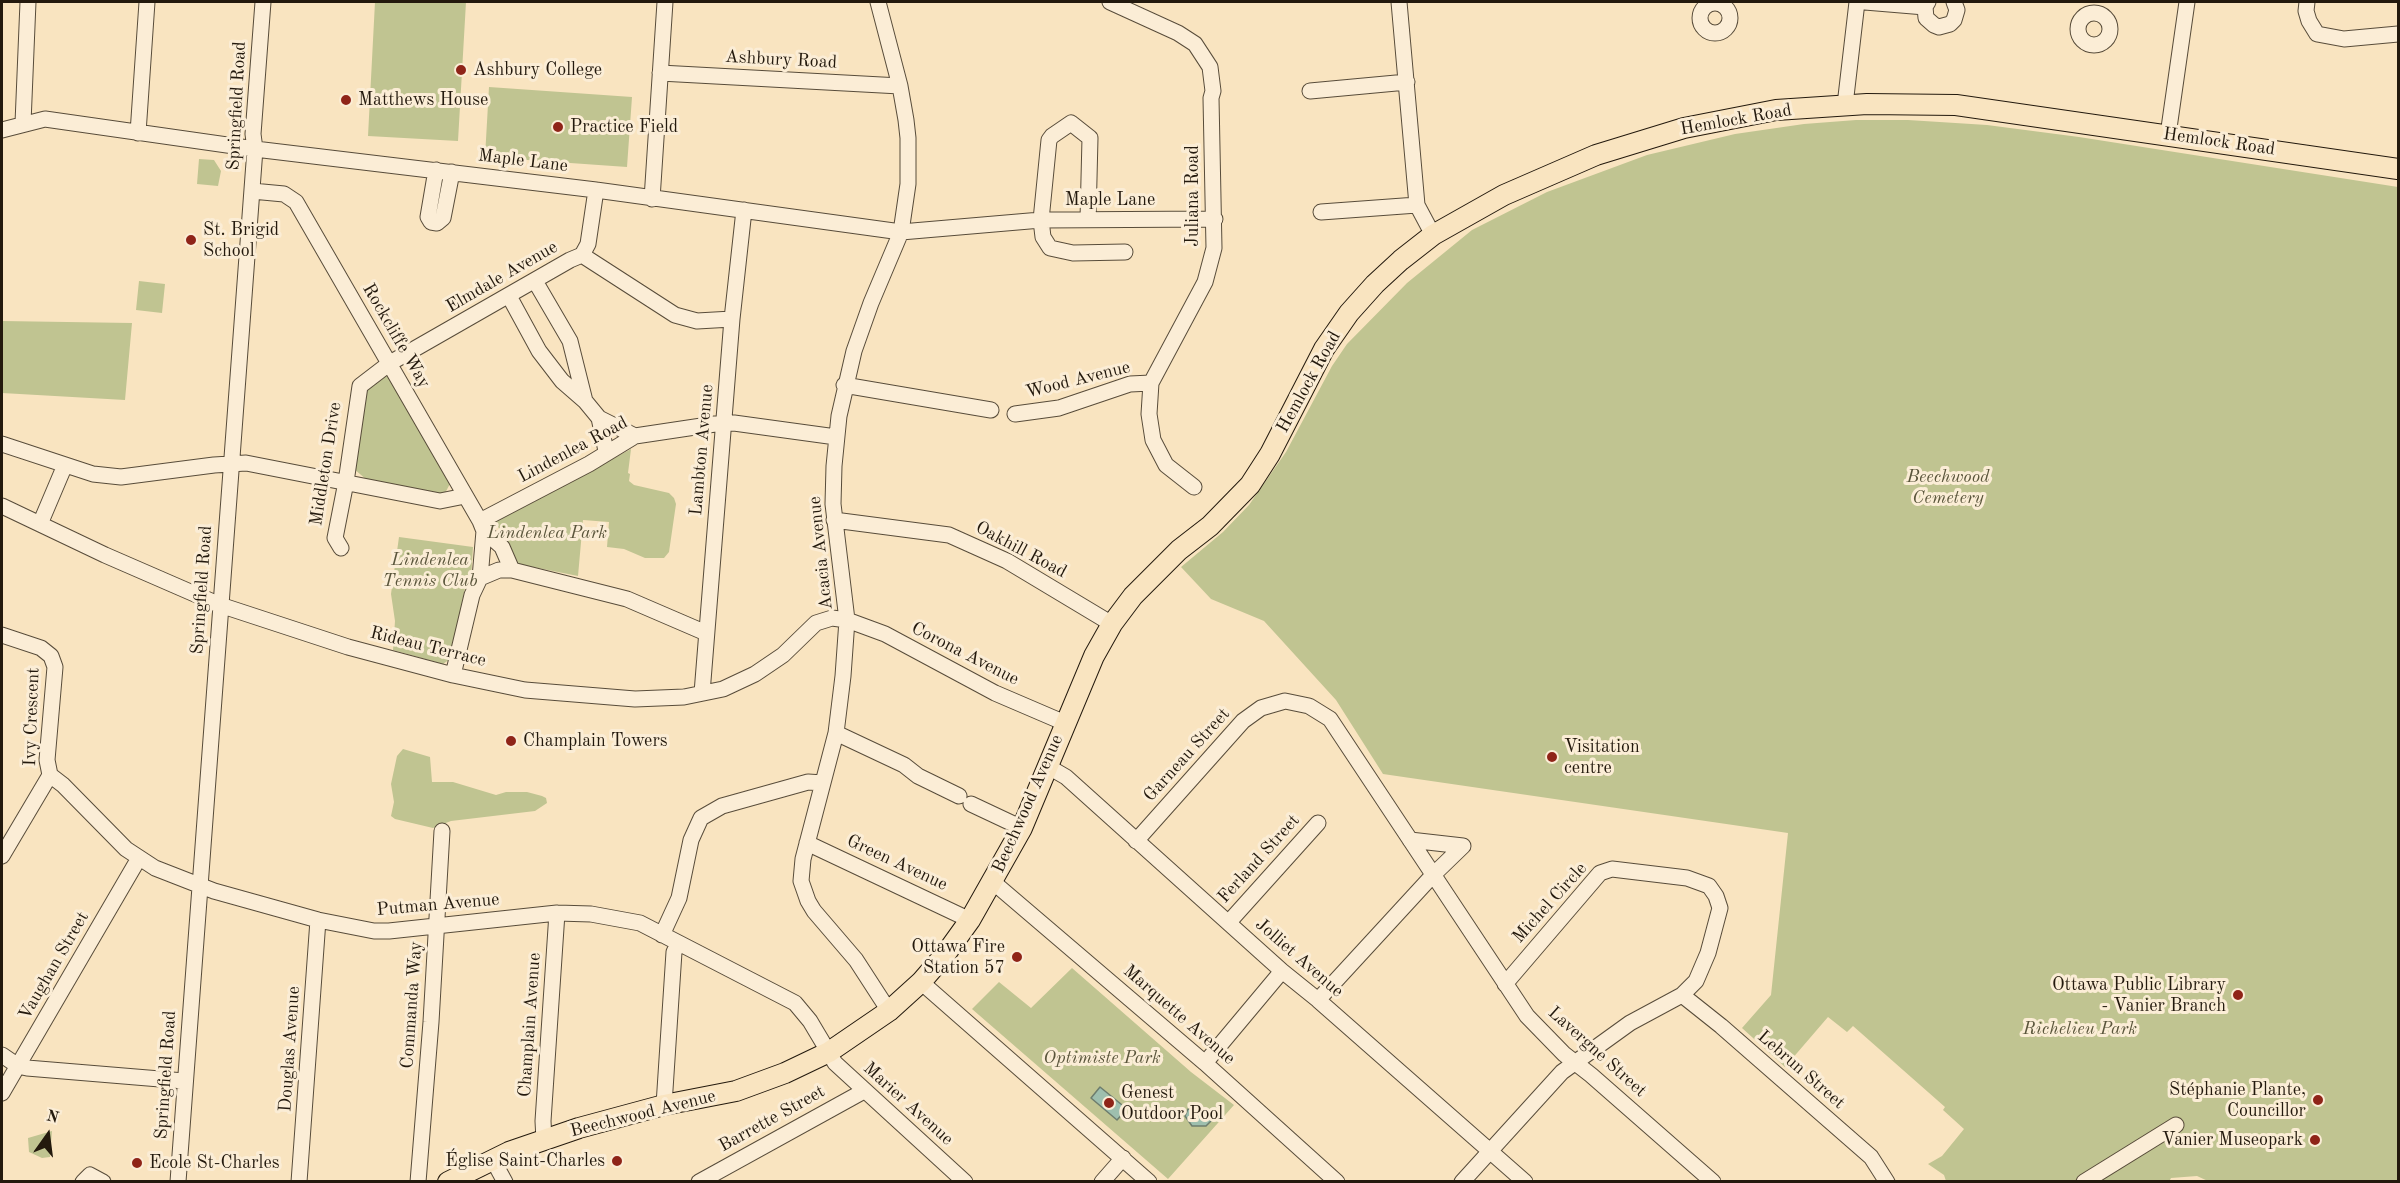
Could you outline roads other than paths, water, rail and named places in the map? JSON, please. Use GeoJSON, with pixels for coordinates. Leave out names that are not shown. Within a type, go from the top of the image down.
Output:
{"type":"FeatureCollection","features":[{"type":"Feature","properties":{"kind":"main road","name":"Hemlock Road"},"geometry":{"type":"LineString","coordinates":[[1232,505],[1250,485],[1270,454],[1324,348],[1349,313],[1401,260],[1433,235],[1504,195],[1596,155],[1684,128],[1776,110],[1845,105],[1956,105],[2398,169]]}},
{"type":"Feature","properties":{"kind":"main road","name":"Beechwood Avenue"},"geometry":{"type":"LineString","coordinates":[[448,1182],[493,1160],[579,1128],[664,1105],[755,1085],[829,1052],[889,1011],[921,982],[947,952],[993,882],[1022,828],[1097,647],[1112,624],[1133,596],[1158,571],[1232,505]]}},
{"type":"Feature","properties":{"kind":"street"},"geometry":{"type":"LineString","coordinates":[[23,123],[28,2]]}},
{"type":"Feature","properties":{"kind":"street"},"geometry":{"type":"LineString","coordinates":[[138,134],[147,2]]}},
{"type":"Feature","properties":{"kind":"street","name":"Springfield Road"},"geometry":{"type":"LineString","coordinates":[[178,1182],[252,191],[255,149],[253,134],[263,2]]}},
{"type":"Feature","properties":{"kind":"street"},"geometry":{"type":"LineString","coordinates":[[652,199],[665,2]]}},
{"type":"Feature","properties":{"kind":"street","name":"Acacia Avenue"},"geometry":{"type":"LineString","coordinates":[[878,2],[900,86],[908,138],[906,201],[901,232],[865,319],[844,385],[836,437],[834,520],[847,620],[843,676],[836,734],[807,843],[801,881],[808,901],[821,921],[856,960],[889,1011]]}},
{"type":"Feature","properties":{"kind":"street","name":"Juliana Road"},"geometry":{"type":"LineString","coordinates":[[1110,2],[1178,33],[1195,44],[1210,67],[1213,91],[1211,98],[1214,248],[1205,282],[1151,383],[1149,414],[1153,440],[1166,465],[1194,487]]}},
{"type":"Feature","properties":{"kind":"street"},"geometry":{"type":"LineString","coordinates":[[1399,2],[1417,205],[1433,235]]}},
{"type":"Feature","properties":{"kind":"street"},"geometry":{"type":"LineString","coordinates":[[1845,105],[1857,2]]}},
{"type":"Feature","properties":{"kind":"street"},"geometry":{"type":"LineString","coordinates":[[1865,2],[1927,4],[1926,18],[1939,27],[1954,20],[1957,10],[1953,2]]}},
{"type":"Feature","properties":{"kind":"street"},"geometry":{"type":"LineString","coordinates":[[2168,135],[2187,2]]}},
{"type":"Feature","properties":{"kind":"street"},"geometry":{"type":"LineString","coordinates":[[2307,2],[2308,21],[2316,33],[2344,39],[2398,34]]}},
{"type":"Feature","properties":{"kind":"street","name":"Ashbury Road"},"geometry":{"type":"LineString","coordinates":[[660,73],[900,86]]}},
{"type":"Feature","properties":{"kind":"street"},"geometry":{"type":"LineString","coordinates":[[1310,91],[1407,82]]}},
{"type":"Feature","properties":{"kind":"street","name":"Maple Lane"},"geometry":{"type":"LineString","coordinates":[[2,130],[45,119],[138,134],[596,190],[901,232],[1041,220],[1215,219]]}},
{"type":"Feature","properties":{"kind":"street"},"geometry":{"type":"LineString","coordinates":[[1041,220],[1049,140],[1071,123],[1090,138],[1088,219]]}},
{"type":"Feature","properties":{"kind":"street"},"geometry":{"type":"LineString","coordinates":[[436,170],[428,217],[431,222],[437,223],[443,218],[452,172]]}},
{"type":"Feature","properties":{"kind":"street"},"geometry":{"type":"LineString","coordinates":[[582,255],[588,244],[596,190]]}},
{"type":"Feature","properties":{"kind":"street","name":"Rockcliffe Way"},"geometry":{"type":"LineString","coordinates":[[252,191],[284,194],[296,202],[482,526],[502,547],[512,570]]}},
{"type":"Feature","properties":{"kind":"street"},"geometry":{"type":"LineString","coordinates":[[1321,212],[1417,205]]}},
{"type":"Feature","properties":{"kind":"street","name":"Lambton Avenue"},"geometry":{"type":"LineString","coordinates":[[702,693],[732,319],[744,210]]}},
{"type":"Feature","properties":{"kind":"street","name":"Maple Lane"},"geometry":{"type":"LineString","coordinates":[[1041,220],[1043,237],[1050,248],[1073,253],[1125,252]]}},
{"type":"Feature","properties":{"kind":"street","name":"Elmdale Avenue"},"geometry":{"type":"LineString","coordinates":[[390,363],[582,255],[675,315],[697,321],[732,319]]}},
{"type":"Feature","properties":{"kind":"street"},"geometry":{"type":"LineString","coordinates":[[536,281],[570,341],[585,401]]}},
{"type":"Feature","properties":{"kind":"street"},"geometry":{"type":"LineString","coordinates":[[509,296],[539,351],[562,381],[585,401],[599,418],[635,436]]}},
{"type":"Feature","properties":{"kind":"street","name":"Middleton Drive"},"geometry":{"type":"LineString","coordinates":[[341,548],[335,538],[346,482],[357,392],[360,386],[390,363]]}},
{"type":"Feature","properties":{"kind":"street","name":"Wood Avenue"},"geometry":{"type":"LineString","coordinates":[[1016,414],[1059,408],[1130,384],[1151,383]]}},
{"type":"Feature","properties":{"kind":"street"},"geometry":{"type":"LineString","coordinates":[[844,385],[991,410]]}},
{"type":"Feature","properties":{"kind":"street"},"geometry":{"type":"LineString","coordinates":[[599,418],[606,452]]}},
{"type":"Feature","properties":{"kind":"street","name":"Lindenlea Road"},"geometry":{"type":"LineString","coordinates":[[482,526],[635,436],[734,423],[836,437]]}},
{"type":"Feature","properties":{"kind":"street"},"geometry":{"type":"LineString","coordinates":[[2,444],[93,474],[122,477],[246,463],[440,501],[465,496]]}},
{"type":"Feature","properties":{"kind":"street"},"geometry":{"type":"LineString","coordinates":[[40,524],[65,465]]}},
{"type":"Feature","properties":{"kind":"street","name":"Rideau Terrace"},"geometry":{"type":"LineString","coordinates":[[2,506],[158,579],[220,605],[348,647],[453,675],[525,690],[596,697],[663,699],[702,693],[732,686],[755,674],[783,655],[821,619],[847,620]]}},
{"type":"Feature","properties":{"kind":"street","name":"Oakhill Road"},"geometry":{"type":"LineString","coordinates":[[834,520],[950,535],[1007,561],[1112,624]]}},
{"type":"Feature","properties":{"kind":"street"},"geometry":{"type":"LineString","coordinates":[[453,675],[472,595],[480,578],[482,526]]}},
{"type":"Feature","properties":{"kind":"street"},"geometry":{"type":"LineString","coordinates":[[480,578],[499,570],[512,570],[627,599],[706,633]]}},
{"type":"Feature","properties":{"kind":"street","name":"Corona Avenue"},"geometry":{"type":"LineString","coordinates":[[847,620],[885,634],[995,693],[1065,723]]}},
{"type":"Feature","properties":{"kind":"street","name":"Ivy Crescent"},"geometry":{"type":"LineString","coordinates":[[2,635],[41,648],[51,656],[55,667],[47,760],[50,775],[2,856]]}},
{"type":"Feature","properties":{"kind":"street","name":"Garneau Street"},"geometry":{"type":"LineString","coordinates":[[1136,841],[1243,721],[1261,708],[1285,701],[1309,706]]}},
{"type":"Feature","properties":{"kind":"street","name":"Lavergne Street"},"geometry":{"type":"LineString","coordinates":[[1309,706],[1330,719],[1527,1016],[1564,1054],[1713,1182]]}},
{"type":"Feature","properties":{"kind":"street"},"geometry":{"type":"LineString","coordinates":[[836,734],[904,765],[918,776],[1022,828]]}},
{"type":"Feature","properties":{"kind":"street","name":"Jolliet Avenue"},"geometry":{"type":"LineString","coordinates":[[1047,766],[1066,777],[1282,971],[1525,1182]]}},
{"type":"Feature","properties":{"kind":"street","name":"Putman Avenue"},"geometry":{"type":"LineString","coordinates":[[50,775],[63,785],[126,849],[155,868],[214,891],[318,920],[374,931],[437,927],[557,913],[591,914],[640,924],[795,1003],[810,1021],[829,1052]]}},
{"type":"Feature","properties":{"kind":"street"},"geometry":{"type":"LineString","coordinates":[[662,935],[679,898],[691,840],[702,819],[722,806],[808,782],[823,783]]}},
{"type":"Feature","properties":{"kind":"street","name":"Ferland Street"},"geometry":{"type":"LineString","coordinates":[[1229,922],[1318,823]]}},
{"type":"Feature","properties":{"kind":"street","name":"Commanda Way"},"geometry":{"type":"LineString","coordinates":[[418,1182],[442,831]]}},
{"type":"Feature","properties":{"kind":"street"},"geometry":{"type":"LineString","coordinates":[[1318,1000],[1433,875],[1463,846],[1410,840]]}},
{"type":"Feature","properties":{"kind":"street","name":"Green Avenue"},"geometry":{"type":"LineString","coordinates":[[807,843],[970,920]]}},
{"type":"Feature","properties":{"kind":"street","name":"Vaughan Street"},"geometry":{"type":"LineString","coordinates":[[2,1093],[139,858]]}},
{"type":"Feature","properties":{"kind":"street","name":"Michel Circle"},"geometry":{"type":"LineString","coordinates":[[1462,1182],[1562,1072],[1630,1023],[1682,995],[1696,981],[1708,953],[1720,908],[1716,896],[1709,886],[1687,878],[1612,868],[1600,873],[1505,984]]}},
{"type":"Feature","properties":{"kind":"street","name":"Marquette Avenue"},"geometry":{"type":"LineString","coordinates":[[993,882],[1205,1063],[1337,1182]]}},
{"type":"Feature","properties":{"kind":"street","name":"Champlain Avenue"},"geometry":{"type":"LineString","coordinates":[[544,1140],[543,1121],[557,913]]}},
{"type":"Feature","properties":{"kind":"street","name":"Douglas Avenue"},"geometry":{"type":"LineString","coordinates":[[299,1182],[318,920]]}},
{"type":"Feature","properties":{"kind":"street"},"geometry":{"type":"LineString","coordinates":[[664,1105],[674,952],[678,944]]}},
{"type":"Feature","properties":{"kind":"street"},"geometry":{"type":"LineString","coordinates":[[1205,1063],[1282,971]]}},
{"type":"Feature","properties":{"kind":"street"},"geometry":{"type":"LineString","coordinates":[[921,982],[1149,1182]]}},
{"type":"Feature","properties":{"kind":"street","name":"Lebrun Street"},"geometry":{"type":"LineString","coordinates":[[1682,995],[1721,1026],[1871,1157],[1887,1182]]}},
{"type":"Feature","properties":{"kind":"street","name":"Marier Avenue"},"geometry":{"type":"LineString","coordinates":[[829,1052],[835,1063],[958,1180]]}},
{"type":"Feature","properties":{"kind":"street"},"geometry":{"type":"LineString","coordinates":[[2,1055],[18,1066],[184,1081]]}},
{"type":"Feature","properties":{"kind":"street","name":"Barrette Street"},"geometry":{"type":"LineString","coordinates":[[699,1182],[864,1091]]}},
{"type":"Feature","properties":{"kind":"street"},"geometry":{"type":"LineString","coordinates":[[2084,1182],[2176,1125]]}},
{"type":"Feature","properties":{"kind":"street"},"geometry":{"type":"LineString","coordinates":[[1102,1182],[1123,1158]]}},
{"type":"Feature","properties":{"kind":"street"},"geometry":{"type":"LineString","coordinates":[[493,1160],[505,1182]]}},
{"type":"Feature","properties":{"kind":"street"},"geometry":{"type":"LineString","coordinates":[[83,1182],[90,1175],[103,1182]]}},
{"type":"Feature","properties":{"kind":"place","name":"Ashbury College"},"geometry":{"type":"Point","coordinates":[461,70]}},
{"type":"Feature","properties":{"kind":"place","name":"Matthews House"},"geometry":{"type":"Point","coordinates":[346,100]}},
{"type":"Feature","properties":{"kind":"place","name":"Practice Field"},"geometry":{"type":"Point","coordinates":[558,127]}},
{"type":"Feature","properties":{"kind":"place","name":"St. Brigid School"},"geometry":{"type":"Point","coordinates":[191,240]}},
{"type":"Feature","properties":{"kind":"place","name":"Champlain Towers"},"geometry":{"type":"Point","coordinates":[511,741]}},
{"type":"Feature","properties":{"kind":"place","name":"Visitation centre"},"geometry":{"type":"Point","coordinates":[1552,757]}},
{"type":"Feature","properties":{"kind":"place","name":"Ottawa Fire Station 57"},"geometry":{"type":"Point","coordinates":[1017,957]}},
{"type":"Feature","properties":{"kind":"place","name":"Ottawa Public Library - Vanier Branch"},"geometry":{"type":"Point","coordinates":[2238,995]}},
{"type":"Feature","properties":{"kind":"place","name":"Stéphanie Plante, Councillor"},"geometry":{"type":"Point","coordinates":[2318,1100]}},
{"type":"Feature","properties":{"kind":"place","name":"Genest Outdoor Pool"},"geometry":{"type":"Point","coordinates":[1109,1103]}},
{"type":"Feature","properties":{"kind":"place","name":"Vanier Museopark"},"geometry":{"type":"Point","coordinates":[2315,1140]}},
{"type":"Feature","properties":{"kind":"place","name":"Église Saint-Charles"},"geometry":{"type":"Point","coordinates":[617,1161]}},
{"type":"Feature","properties":{"kind":"place","name":"Ecole St-Charles"},"geometry":{"type":"Point","coordinates":[137,1163]}},
{"type":"Feature","properties":{"kind":"park label","name":"Beechwood Cemetery"},"geometry":{"type":"Point","coordinates":[1948,487]}},
{"type":"Feature","properties":{"kind":"park label","name":"Lindenlea Park"},"geometry":{"type":"Point","coordinates":[547,533]}},
{"type":"Feature","properties":{"kind":"park label","name":"Lindenlea Tennis Club"},"geometry":{"type":"Point","coordinates":[430,570]}},
{"type":"Feature","properties":{"kind":"park label","name":"Richelieu Park"},"geometry":{"type":"Point","coordinates":[2080,1029]}},
{"type":"Feature","properties":{"kind":"park label","name":"Optimiste Park"},"geometry":{"type":"Point","coordinates":[1102,1058]}}]}
